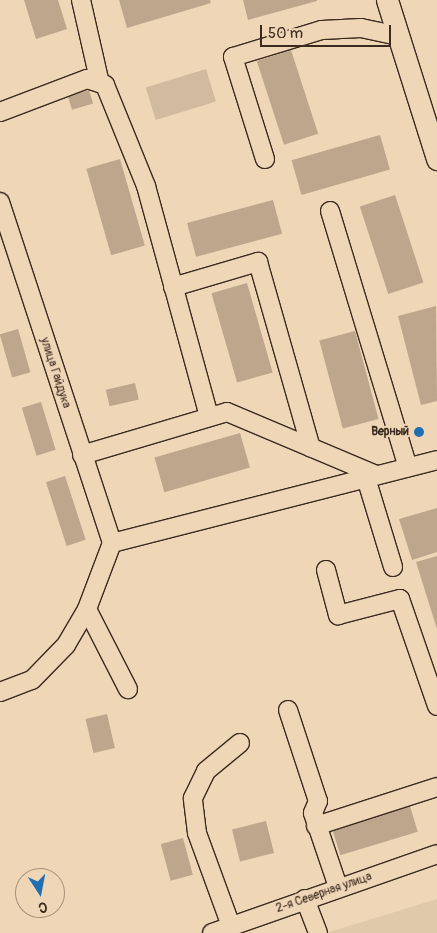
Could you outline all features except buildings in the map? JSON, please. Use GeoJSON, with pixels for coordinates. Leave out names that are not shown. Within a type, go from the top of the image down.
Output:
{"type":"FeatureCollection","features":[{"type":"Feature","properties":{"kind":"main road"},"geometry":{"type":"LineString","coordinates":[[387,0],[435,148]]}},
{"type":"Feature","properties":{"kind":"street"},"geometry":{"type":"LineString","coordinates":[[81,0],[99,79],[105,85],[146,186],[209,417]]}},
{"type":"Feature","properties":{"kind":"street"},"geometry":{"type":"LineString","coordinates":[[265,159],[233,57],[322,30],[361,28],[398,36]]}},
{"type":"Feature","properties":{"kind":"street"},"geometry":{"type":"LineString","coordinates":[[0,112],[87,79],[99,79]]}},
{"type":"Feature","properties":{"kind":"street","name":"улица Гайдука"},"geometry":{"type":"LineString","coordinates":[[0,202],[112,543]]}},
{"type":"Feature","properties":{"kind":"street"},"geometry":{"type":"LineString","coordinates":[[330,211],[408,467]]}},
{"type":"Feature","properties":{"kind":"street"},"geometry":{"type":"LineString","coordinates":[[173,287],[258,262],[311,448]]}},
{"type":"Feature","properties":{"kind":"street"},"geometry":{"type":"LineString","coordinates":[[82,454],[227,412],[371,476]]}},
{"type":"Feature","properties":{"kind":"street"},"geometry":{"type":"LineString","coordinates":[[0,692],[32,680],[66,645],[88,609],[112,543],[437,460]]}},
{"type":"Feature","properties":{"kind":"street"},"geometry":{"type":"LineString","coordinates":[[371,476],[393,567]]}},
{"type":"Feature","properties":{"kind":"street"},"geometry":{"type":"LineString","coordinates":[[326,570],[338,615],[400,599],[437,706]]}},
{"type":"Feature","properties":{"kind":"street"},"geometry":{"type":"LineString","coordinates":[[88,609],[128,689]]}},
{"type":"Feature","properties":{"kind":"street"},"geometry":{"type":"LineString","coordinates":[[288,710],[318,801],[313,813],[316,826],[338,887]]}},
{"type":"Feature","properties":{"kind":"street"},"geometry":{"type":"LineString","coordinates":[[231,926],[198,833],[193,798],[206,771],[240,743]]}},
{"type":"Feature","properties":{"kind":"street"},"geometry":{"type":"LineString","coordinates":[[316,826],[437,787]]}},
{"type":"Feature","properties":{"kind":"street","name":"2-я Северная улица"},"geometry":{"type":"LineString","coordinates":[[212,933],[338,887],[437,854]]}},
{"type":"Feature","properties":{"kind":"street"},"geometry":{"type":"LineString","coordinates":[[305,899],[318,933]]}},
{"type":"Feature","properties":{"kind":"shaded area"},"geometry":{"type":"Polygon","coordinates":[[[206,69],[216,102],[156,120],[146,87],[206,69]]]}},
{"type":"Feature","properties":{"kind":"shaded area"},"geometry":{"type":"Polygon","coordinates":[[[437,899],[437,933],[326,933],[437,899]]]}},
{"type":"Feature","properties":{"kind":"place","name":"Верный"},"geometry":{"type":"Point","coordinates":[419,432]}}]}
